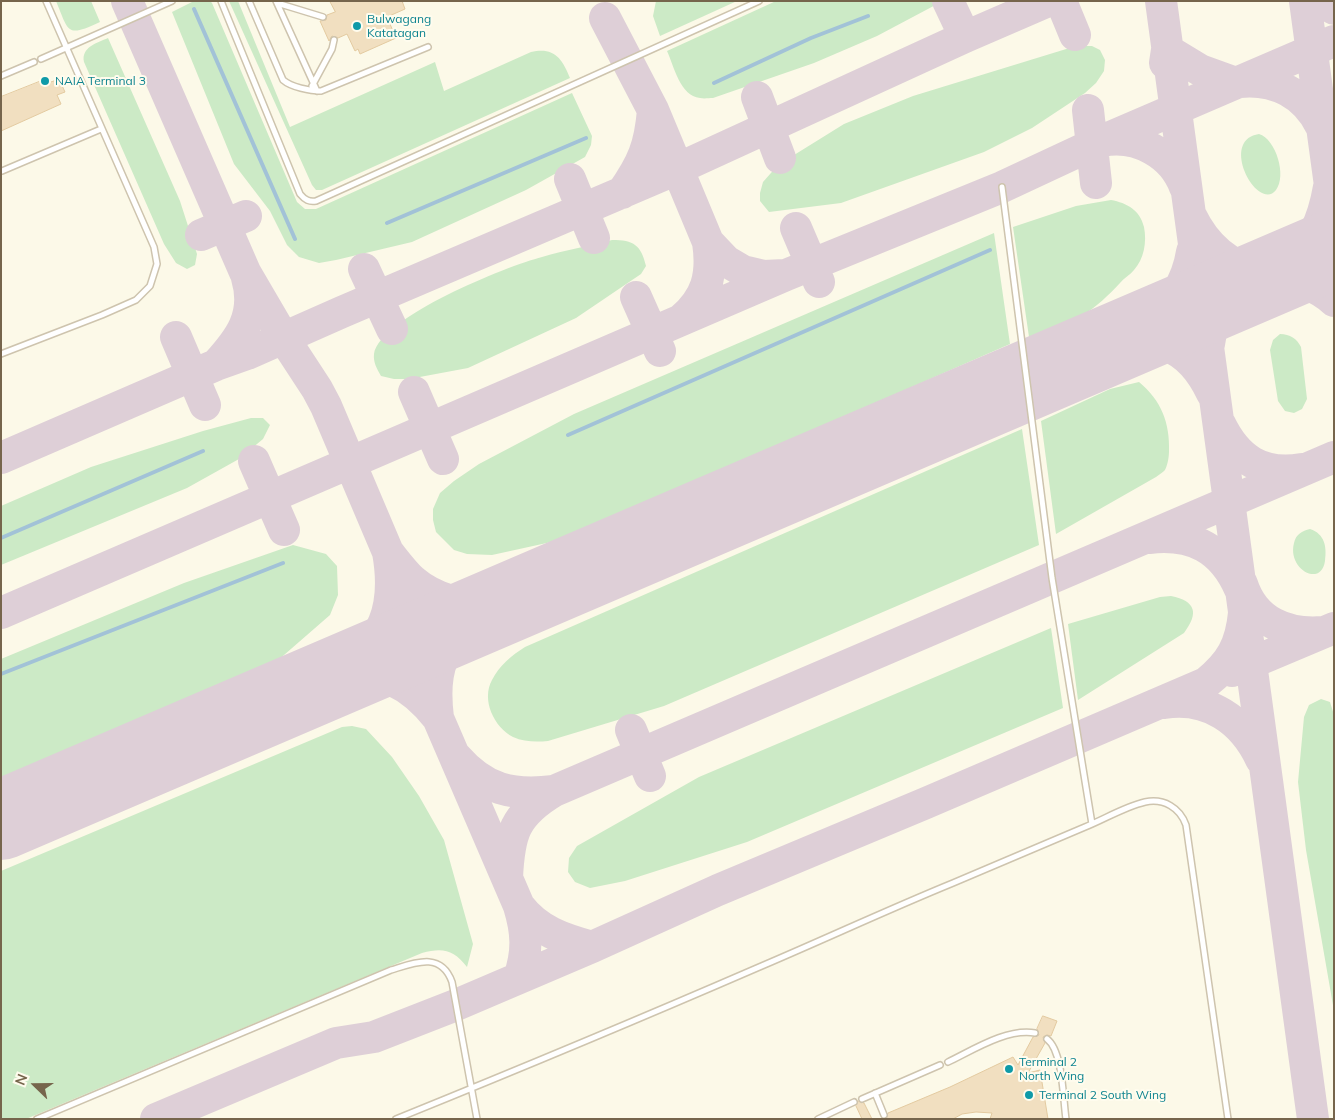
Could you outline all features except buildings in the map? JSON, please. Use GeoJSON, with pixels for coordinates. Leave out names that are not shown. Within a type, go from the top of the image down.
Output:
{"type":"FeatureCollection","features":[{"type":"Feature","properties":{"kind":"lane"},"geometry":{"type":"LineString","coordinates":[[1,354],[136,300],[150,286],[157,264],[154,247],[46,1]]}},
{"type":"Feature","properties":{"kind":"lane"},"geometry":{"type":"LineString","coordinates":[[41,59],[172,1]]}},
{"type":"Feature","properties":{"kind":"lane"},"geometry":{"type":"LineString","coordinates":[[221,1],[300,194],[303,198],[311,201],[316,201],[759,1]]}},
{"type":"Feature","properties":{"kind":"lane"},"geometry":{"type":"LineString","coordinates":[[249,1],[283,80],[302,88],[317,91],[428,47]]}},
{"type":"Feature","properties":{"kind":"lane"},"geometry":{"type":"LineString","coordinates":[[277,2],[317,91]]}},
{"type":"Feature","properties":{"kind":"lane"},"geometry":{"type":"LineString","coordinates":[[277,2],[323,17]]}},
{"type":"Feature","properties":{"kind":"lane"},"geometry":{"type":"LineString","coordinates":[[302,88],[309,87],[314,83],[332,49],[334,40]]}},
{"type":"Feature","properties":{"kind":"lane"},"geometry":{"type":"LineString","coordinates":[[1,76],[34,62]]}},
{"type":"Feature","properties":{"kind":"lane"},"geometry":{"type":"LineString","coordinates":[[2,171],[101,129]]}},
{"type":"Feature","properties":{"kind":"lane"},"geometry":{"type":"LineString","coordinates":[[1002,187],[1052,578],[1092,824]]}},
{"type":"Feature","properties":{"kind":"lane"},"geometry":{"type":"LineString","coordinates":[[396,1119],[528,1066],[905,902],[1123,810],[1154,801],[1162,802],[1174,808],[1184,819],[1189,836],[1228,1119]]}},
{"type":"Feature","properties":{"kind":"lane"},"geometry":{"type":"LineString","coordinates":[[37,1119],[391,970],[426,960],[442,967],[449,974],[477,1119]]}},
{"type":"Feature","properties":{"kind":"lane"},"geometry":{"type":"LineString","coordinates":[[948,1062],[1008,1035],[1022,1031],[1035,1033]]}},
{"type":"Feature","properties":{"kind":"lane"},"geometry":{"type":"LineString","coordinates":[[1047,1039],[1052,1043],[1058,1059],[1066,1119]]}},
{"type":"Feature","properties":{"kind":"lane"},"geometry":{"type":"LineString","coordinates":[[862,1099],[940,1065]]}},
{"type":"Feature","properties":{"kind":"lane"},"geometry":{"type":"LineString","coordinates":[[875,1093],[884,1115]]}},
{"type":"Feature","properties":{"kind":"lane"},"geometry":{"type":"LineString","coordinates":[[818,1119],[854,1102]]}},
{"type":"Feature","properties":{"kind":"green space"},"geometry":{"type":"Polygon","coordinates":[[[56,1],[91,1],[100,22],[81,30],[75,31],[70,29],[56,1]]]}},
{"type":"Feature","properties":{"kind":"green space"},"geometry":{"type":"Polygon","coordinates":[[[194,1],[210,1],[212,3],[297,202],[305,209],[316,209],[572,93],[592,136],[591,145],[585,157],[526,190],[412,242],[319,263],[299,257],[287,245],[270,211],[234,164],[172,12],[194,1]]]}},
{"type":"Feature","properties":{"kind":"green space"},"geometry":{"type":"Polygon","coordinates":[[[229,1],[238,1],[290,127],[435,62],[444,91],[531,52],[539,51],[546,51],[556,56],[564,65],[570,78],[322,190],[316,190],[312,185],[229,1]]]}},
{"type":"Feature","properties":{"kind":"green space"},"geometry":{"type":"Polygon","coordinates":[[[656,1],[737,1],[660,36],[653,16],[656,1]]]}},
{"type":"Feature","properties":{"kind":"green space"},"geometry":{"type":"Polygon","coordinates":[[[776,1],[943,1],[877,36],[814,63],[713,98],[700,98],[687,92],[667,51],[776,1]]]}},
{"type":"Feature","properties":{"kind":"green space"},"geometry":{"type":"Polygon","coordinates":[[[108,38],[180,201],[197,254],[195,265],[187,269],[176,263],[164,244],[84,62],[87,49],[108,38]]]}},
{"type":"Feature","properties":{"kind":"green space"},"geometry":{"type":"Polygon","coordinates":[[[1076,46],[1092,46],[1100,50],[1105,60],[1104,71],[1096,83],[1085,93],[1032,128],[984,152],[841,203],[769,212],[760,201],[763,182],[778,165],[844,124],[913,96],[1076,46]]]}},
{"type":"Feature","properties":{"kind":"green space"},"geometry":{"type":"Polygon","coordinates":[[[1259,134],[1265,137],[1275,150],[1280,167],[1279,184],[1276,190],[1268,194],[1260,192],[1252,184],[1245,173],[1242,160],[1242,149],[1247,139],[1259,134]]]}},
{"type":"Feature","properties":{"kind":"green space"},"geometry":{"type":"Polygon","coordinates":[[[1111,200],[1132,208],[1142,221],[1145,244],[1137,266],[1102,301],[1082,316],[1029,337],[1013,227],[1076,206],[1111,200]]]}},
{"type":"Feature","properties":{"kind":"green space"},"geometry":{"type":"Polygon","coordinates":[[[994,233],[1010,344],[565,539],[492,555],[467,554],[454,550],[436,532],[433,509],[440,493],[479,464],[574,414],[994,233]]]}},
{"type":"Feature","properties":{"kind":"green space"},"geometry":{"type":"Polygon","coordinates":[[[612,240],[626,241],[635,245],[642,253],[646,266],[641,274],[576,318],[468,368],[409,379],[394,379],[381,376],[374,354],[382,340],[398,324],[421,309],[475,282],[525,262],[612,240]]]}},
{"type":"Feature","properties":{"kind":"green space"},"geometry":{"type":"Polygon","coordinates":[[[1280,334],[1293,338],[1301,347],[1307,399],[1302,409],[1294,413],[1285,411],[1278,401],[1270,350],[1273,340],[1280,334]]]}},
{"type":"Feature","properties":{"kind":"green space"},"geometry":{"type":"Polygon","coordinates":[[[1139,382],[1153,396],[1166,422],[1169,451],[1165,470],[1056,534],[1041,421],[1110,389],[1139,382]]]}},
{"type":"Feature","properties":{"kind":"green space"},"geometry":{"type":"Polygon","coordinates":[[[251,418],[263,418],[270,425],[263,439],[239,459],[187,488],[1,565],[1,506],[91,467],[203,431],[251,418]]]}},
{"type":"Feature","properties":{"kind":"green space"},"geometry":{"type":"Polygon","coordinates":[[[1022,429],[1039,545],[664,706],[548,741],[521,740],[513,737],[500,727],[495,720],[491,712],[488,696],[492,680],[506,661],[525,647],[1022,429]]]}},
{"type":"Feature","properties":{"kind":"green space"},"geometry":{"type":"Polygon","coordinates":[[[1310,529],[1322,538],[1326,551],[1322,569],[1312,574],[1305,572],[1300,567],[1295,561],[1293,552],[1296,537],[1310,529]]]}},
{"type":"Feature","properties":{"kind":"green space"},"geometry":{"type":"Polygon","coordinates":[[[293,545],[326,554],[337,566],[338,595],[330,615],[276,662],[1,779],[1,659],[184,583],[293,545]]]}},
{"type":"Feature","properties":{"kind":"green space"},"geometry":{"type":"Polygon","coordinates":[[[1171,596],[1186,601],[1192,609],[1192,619],[1184,633],[1078,700],[1068,624],[1160,597],[1171,596]]]}},
{"type":"Feature","properties":{"kind":"green space"},"geometry":{"type":"Polygon","coordinates":[[[1051,628],[1063,708],[747,842],[625,881],[590,888],[575,882],[568,872],[569,858],[577,846],[699,777],[1051,628]]]}},
{"type":"Feature","properties":{"kind":"green space"},"geometry":{"type":"Polygon","coordinates":[[[1321,699],[1330,702],[1334,715],[1334,1011],[1306,850],[1298,782],[1304,717],[1309,705],[1321,699]]]}},
{"type":"Feature","properties":{"kind":"green space"},"geometry":{"type":"Polygon","coordinates":[[[352,726],[366,729],[392,757],[419,796],[444,840],[473,944],[467,967],[457,957],[447,951],[436,950],[422,953],[26,1119],[1,1119],[1,871],[342,727],[352,726]]]}},
{"type":"Feature","properties":{"kind":"waterway"},"geometry":{"type":"LineString","coordinates":[[194,9],[295,239]]}},
{"type":"Feature","properties":{"kind":"waterway"},"geometry":{"type":"LineString","coordinates":[[714,83],[811,38],[868,16]]}},
{"type":"Feature","properties":{"kind":"waterway"},"geometry":{"type":"LineString","coordinates":[[387,223],[586,138]]}},
{"type":"Feature","properties":{"kind":"waterway"},"geometry":{"type":"LineString","coordinates":[[568,435],[990,250]]}},
{"type":"Feature","properties":{"kind":"waterway"},"geometry":{"type":"LineString","coordinates":[[1,538],[203,451]]}},
{"type":"Feature","properties":{"kind":"waterway"},"geometry":{"type":"LineString","coordinates":[[1,674],[283,563]]}},
{"type":"Feature","properties":{"kind":"taxiway"},"geometry":{"type":"LineString","coordinates":[[127,1],[245,272],[326,406],[396,571],[405,595],[423,671],[438,718],[519,906],[524,925],[525,942],[524,959],[519,978]]}},
{"type":"Feature","properties":{"kind":"taxiway"},"geometry":{"type":"LineString","coordinates":[[948,1],[965,37]]}},
{"type":"Feature","properties":{"kind":"taxiway"},"geometry":{"type":"LineString","coordinates":[[1,458],[677,169],[1048,1]]}},
{"type":"Feature","properties":{"kind":"taxiway"},"geometry":{"type":"LineString","coordinates":[[1061,1],[1075,35]]}},
{"type":"Feature","properties":{"kind":"taxiway"},"geometry":{"type":"LineString","coordinates":[[1161,1],[1313,1119]]}},
{"type":"Feature","properties":{"kind":"taxiway"},"geometry":{"type":"LineString","coordinates":[[1305,1],[1334,215]]}},
{"type":"Feature","properties":{"kind":"taxiway"},"geometry":{"type":"LineString","coordinates":[[1322,1],[1334,9]]}},
{"type":"Feature","properties":{"kind":"taxiway"},"geometry":{"type":"LineString","coordinates":[[605,18],[653,110],[708,242],[726,261],[743,271],[764,276],[785,275]]}},
{"type":"Feature","properties":{"kind":"taxiway"},"geometry":{"type":"LineString","coordinates":[[1,613],[786,275],[1002,187],[1092,145],[1334,41]]}},
{"type":"Feature","properties":{"kind":"taxiway"},"geometry":{"type":"LineString","coordinates":[[1165,63],[1167,50],[1200,70],[1236,83]]}},
{"type":"Feature","properties":{"kind":"taxiway"},"geometry":{"type":"LineString","coordinates":[[1239,82],[1265,83],[1288,90],[1306,105],[1321,126]]}},
{"type":"Feature","properties":{"kind":"taxiway"},"geometry":{"type":"LineString","coordinates":[[757,97],[780,158]]}},
{"type":"Feature","properties":{"kind":"taxiway"},"geometry":{"type":"LineString","coordinates":[[622,193],[644,154],[650,134],[653,110]]}},
{"type":"Feature","properties":{"kind":"taxiway"},"geometry":{"type":"LineString","coordinates":[[1088,110],[1096,183]]}},
{"type":"Feature","properties":{"kind":"taxiway"},"geometry":{"type":"LineString","coordinates":[[1102,141],[1128,141],[1152,149],[1172,165],[1185,187]]}},
{"type":"Feature","properties":{"kind":"taxiway"},"geometry":{"type":"LineString","coordinates":[[570,179],[594,238]]}},
{"type":"Feature","properties":{"kind":"taxiway"},"geometry":{"type":"LineString","coordinates":[[1286,269],[1303,251],[1315,232],[1320,222],[1329,187]]}},
{"type":"Feature","properties":{"kind":"taxiway"},"geometry":{"type":"LineString","coordinates":[[201,235],[246,216]]}},
{"type":"Feature","properties":{"kind":"taxiway"},"geometry":{"type":"LineString","coordinates":[[1191,216],[1203,236],[1228,260],[1248,270],[1308,285],[1326,294],[1334,301]]}},
{"type":"Feature","properties":{"kind":"taxiway"},"geometry":{"type":"LineString","coordinates":[[796,228],[819,282]]}},
{"type":"Feature","properties":{"kind":"taxiway"},"geometry":{"type":"LineString","coordinates":[[681,320],[697,303],[706,285],[710,265],[708,242]]}},
{"type":"Feature","properties":{"kind":"taxiway"},"geometry":{"type":"LineString","coordinates":[[1143,330],[1161,314],[1175,296],[1186,275],[1192,252]]}},
{"type":"Feature","properties":{"kind":"taxiway"},"geometry":{"type":"LineString","coordinates":[[364,269],[392,329]]}},
{"type":"Feature","properties":{"kind":"taxiway"},"geometry":{"type":"LineString","coordinates":[[216,365],[233,346],[245,326],[250,304],[247,278]]}},
{"type":"Feature","properties":{"kind":"taxiway"},"geometry":{"type":"LineString","coordinates":[[1209,344],[1213,327],[1221,311],[1232,298],[1246,287]]}},
{"type":"Feature","properties":{"kind":"taxiway"},"geometry":{"type":"LineString","coordinates":[[636,297],[660,351]]}},
{"type":"Feature","properties":{"kind":"taxiway"},"geometry":{"type":"LineString","coordinates":[[176,337],[205,405]]}},
{"type":"Feature","properties":{"kind":"taxiway"},"geometry":{"type":"LineString","coordinates":[[1102,348],[1138,342],[1153,342],[1168,346],[1192,363],[1203,376],[1212,393]]}},
{"type":"Feature","properties":{"kind":"taxiway"},"geometry":{"type":"LineString","coordinates":[[414,392],[443,459]]}},
{"type":"Feature","properties":{"kind":"taxiway"},"geometry":{"type":"LineString","coordinates":[[1220,424],[1234,447],[1252,462],[1275,470],[1302,469]]}},
{"type":"Feature","properties":{"kind":"taxiway"},"geometry":{"type":"LineString","coordinates":[[554,791],[1334,457]]}},
{"type":"Feature","properties":{"kind":"taxiway"},"geometry":{"type":"LineString","coordinates":[[254,461],[284,530]]}},
{"type":"Feature","properties":{"kind":"taxiway"},"geometry":{"type":"LineString","coordinates":[[1149,538],[1179,538],[1204,546],[1224,563],[1240,589]]}},
{"type":"Feature","properties":{"kind":"taxiway"},"geometry":{"type":"LineString","coordinates":[[339,677],[367,650],[384,622],[389,607],[391,590],[388,552],[413,581],[439,597],[459,603],[479,605],[496,605],[516,601]]}},
{"type":"Feature","properties":{"kind":"taxiway"},"geometry":{"type":"LineString","coordinates":[[1242,584],[1247,597],[1263,617],[1285,628],[1297,631],[1323,632]]}},
{"type":"Feature","properties":{"kind":"taxiway"},"geometry":{"type":"LineString","coordinates":[[156,1119],[336,1043],[374,1037],[456,1005],[592,947],[718,890],[1206,683],[1222,668],[1233,652],[1240,635],[1244,613]]}},
{"type":"Feature","properties":{"kind":"taxiway"},"geometry":{"type":"LineString","coordinates":[[339,677],[369,675],[394,681],[417,696],[438,718],[437,685],[438,672],[442,660],[448,648],[457,637],[481,616]]}},
{"type":"Feature","properties":{"kind":"taxiway"},"geometry":{"type":"LineString","coordinates":[[1232,671],[1334,628]]}},
{"type":"Feature","properties":{"kind":"taxiway"},"geometry":{"type":"LineString","coordinates":[[1164,703],[1195,703],[1209,707],[1222,714],[1234,722],[1244,733],[1261,759]]}},
{"type":"Feature","properties":{"kind":"taxiway"},"geometry":{"type":"LineString","coordinates":[[631,730],[650,776]]}},
{"type":"Feature","properties":{"kind":"taxiway"},"geometry":{"type":"LineString","coordinates":[[456,757],[478,777],[500,788],[525,792],[554,791],[530,809],[516,827],[512,837],[507,878]]}},
{"type":"Feature","properties":{"kind":"taxiway"},"geometry":{"type":"LineString","coordinates":[[519,906],[526,915],[543,928],[571,941],[592,947]]}},
{"type":"Feature","properties":{"kind":"runway"},"geometry":{"type":"LineString","coordinates":[[1,820],[1334,249]]}},
{"type":"Feature","properties":{"kind":"place","name":"Bulwagang Katatagan"},"geometry":{"type":"Point","coordinates":[357,26]}},
{"type":"Feature","properties":{"kind":"place","name":"NAIA Terminal 3"},"geometry":{"type":"Point","coordinates":[45,81]}},
{"type":"Feature","properties":{"kind":"place","name":"Terminal 2 North Wing"},"geometry":{"type":"Point","coordinates":[1009,1069]}},
{"type":"Feature","properties":{"kind":"place","name":"Terminal 2 South Wing"},"geometry":{"type":"Point","coordinates":[1029,1095]}}]}
